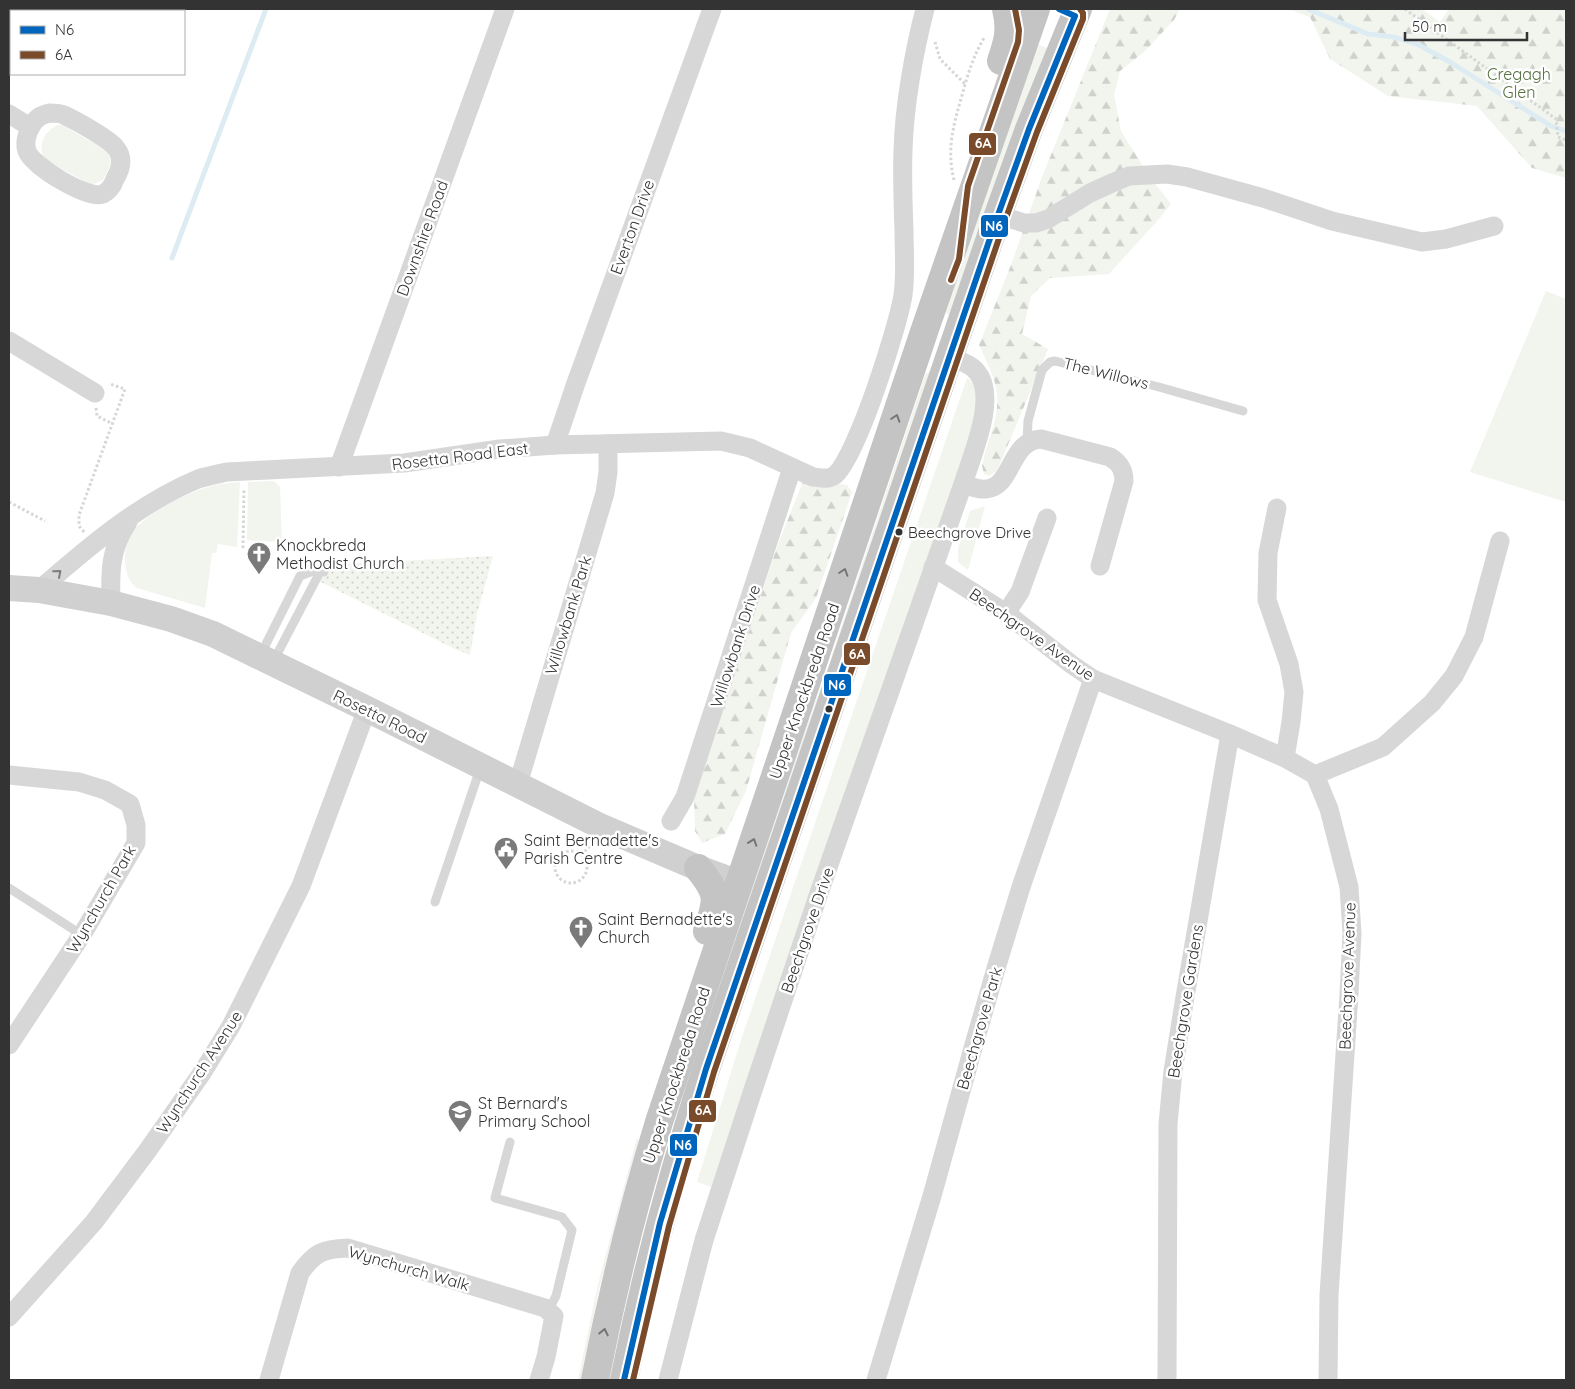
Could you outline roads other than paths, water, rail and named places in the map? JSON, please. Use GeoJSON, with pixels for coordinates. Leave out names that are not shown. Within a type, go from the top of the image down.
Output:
{"type":"FeatureCollection","features":[{"type":"Feature","properties":{"kind":"highway"},"geometry":{"type":"LineString","coordinates":[[950,258],[959,184],[1009,40],[1010,31],[1006,9]]}},
{"type":"Feature","properties":{"kind":"highway","name":"Upper Knockbreda Road"},"geometry":{"type":"LineString","coordinates":[[595,1380],[622,1253],[659,1122],[908,379],[1036,9]]}},
{"type":"Feature","properties":{"kind":"highway","name":"Upper Knockbreda Road"},"geometry":{"type":"LineString","coordinates":[[624,1380],[656,1237],[684,1140],[998,215],[1071,11]]}},
{"type":"Feature","properties":{"kind":"highway"},"geometry":{"type":"LineString","coordinates":[[908,379],[930,362],[949,358],[926,326]]}},
{"type":"Feature","properties":{"kind":"highway"},"geometry":{"type":"LineString","coordinates":[[659,1122],[663,1061],[715,904],[715,894],[712,885],[698,868]]}},
{"type":"Feature","properties":{"kind":"street","name":"Downshire Road"},"geometry":{"type":"LineString","coordinates":[[339,467],[504,9]]}},
{"type":"Feature","properties":{"kind":"street","name":"Everton Drive"},"geometry":{"type":"LineString","coordinates":[[555,445],[576,382],[712,9]]}},
{"type":"Feature","properties":{"kind":"street"},"geometry":{"type":"LineString","coordinates":[[792,468],[823,479],[830,478],[836,474],[844,464],[861,428],[895,327],[901,305],[905,266],[903,149],[906,113],[925,9]]}},
{"type":"Feature","properties":{"kind":"street"},"geometry":{"type":"LineString","coordinates":[[50,112],[63,114],[108,141],[116,148],[122,164],[111,187],[104,194],[95,196],[82,192],[35,163],[27,151],[26,139],[30,127],[39,117],[50,112]]}},
{"type":"Feature","properties":{"kind":"street"},"geometry":{"type":"LineString","coordinates":[[9,114],[30,127]]}},
{"type":"Feature","properties":{"kind":"street"},"geometry":{"type":"LineString","coordinates":[[998,215],[1024,223],[1036,223],[1048,219],[1090,193],[1130,176],[1167,174],[1187,177],[1253,195],[1332,221],[1422,242],[1446,239],[1494,226]]}},
{"type":"Feature","properties":{"kind":"street"},"geometry":{"type":"LineString","coordinates":[[9,341],[95,393]]}},
{"type":"Feature","properties":{"kind":"street","name":"Beechgrove Drive"},"geometry":{"type":"LineString","coordinates":[[668,1380],[704,1240],[752,1090],[932,568],[963,484],[983,418],[985,395],[981,378],[977,372],[965,363],[949,358]]}},
{"type":"Feature","properties":{"kind":"street"},"geometry":{"type":"LineString","coordinates":[[963,484],[986,489],[995,487],[1001,482],[1015,457],[1027,442],[1034,439],[1103,454],[1117,461],[1122,467],[1124,482],[1100,566]]}},
{"type":"Feature","properties":{"kind":"street","name":"Rosetta Road East"},"geometry":{"type":"LineString","coordinates":[[39,590],[93,544],[164,495],[200,479],[227,472],[404,463],[500,449],[555,445],[721,442],[750,448],[792,468]]}},
{"type":"Feature","properties":{"kind":"street","name":"Willowbank Park"},"geometry":{"type":"LineString","coordinates":[[518,784],[605,493],[608,472],[608,444]]}},
{"type":"Feature","properties":{"kind":"street","name":"Willowbank Drive"},"geometry":{"type":"LineString","coordinates":[[671,821],[686,797],[792,468]]}},
{"type":"Feature","properties":{"kind":"street"},"geometry":{"type":"LineString","coordinates":[[1277,508],[1268,554],[1267,600],[1288,664],[1294,692],[1292,722],[1285,758]]}},
{"type":"Feature","properties":{"kind":"street","name":"Rosetta Road East"},"geometry":{"type":"LineString","coordinates":[[111,602],[110,570],[113,551],[120,534],[133,515]]}},
{"type":"Feature","properties":{"kind":"street"},"geometry":{"type":"LineString","coordinates":[[1006,613],[1020,592],[1047,518]]}},
{"type":"Feature","properties":{"kind":"street"},"geometry":{"type":"LineString","coordinates":[[1315,775],[1383,747],[1432,703],[1454,676],[1474,637],[1500,541]]}},
{"type":"Feature","properties":{"kind":"street"},"geometry":{"type":"LineString","coordinates":[[78,556],[96,559],[110,570]]}},
{"type":"Feature","properties":{"kind":"street","name":"Beechgrove Avenue"},"geometry":{"type":"LineString","coordinates":[[932,568],[1006,613],[1093,680],[1230,734],[1285,758],[1315,775],[1329,809],[1349,887],[1352,933],[1329,1295],[1328,1380]]}},
{"type":"Feature","properties":{"kind":"street","name":"Rosetta Road"},"geometry":{"type":"LineString","coordinates":[[9,588],[39,590],[111,602],[171,619],[213,634],[602,827],[698,868],[740,883]]}},
{"type":"Feature","properties":{"kind":"street","name":"Beechgrove Park"},"geometry":{"type":"LineString","coordinates":[[876,1380],[927,1215],[972,1048],[1021,888],[1093,680]]}},
{"type":"Feature","properties":{"kind":"street","name":"Wynchurch Avenue"},"geometry":{"type":"LineString","coordinates":[[9,1317],[94,1222],[148,1150],[202,1073],[232,1026],[302,886],[367,709]]}},
{"type":"Feature","properties":{"kind":"street","name":"Beechgrove Gardens"},"geometry":{"type":"LineString","coordinates":[[1168,1380],[1168,1124],[1186,988],[1230,734]]}},
{"type":"Feature","properties":{"kind":"street","name":"Wynchurch Park"},"geometry":{"type":"LineString","coordinates":[[9,775],[80,782],[105,790],[130,804],[136,826],[136,843],[82,935],[9,1045]]}},
{"type":"Feature","properties":{"kind":"street","name":"Wynchurch Walk"},"geometry":{"type":"LineString","coordinates":[[269,1380],[300,1273],[310,1259],[329,1249],[348,1248],[547,1309]]}},
{"type":"Feature","properties":{"kind":"street"},"geometry":{"type":"LineString","coordinates":[[539,1380],[546,1357],[554,1316],[547,1309]]}},
{"type":"Feature","properties":{"kind":"lane","name":"The Willows"},"geometry":{"type":"LineString","coordinates":[[1027,442],[1028,421],[1042,370],[1050,362],[1056,361],[1243,411]]}},
{"type":"Feature","properties":{"kind":"lane"},"geometry":{"type":"LineString","coordinates":[[316,570],[322,572],[266,659],[300,576],[316,570]]}},
{"type":"Feature","properties":{"kind":"lane"},"geometry":{"type":"LineString","coordinates":[[435,902],[481,766]]}},
{"type":"Feature","properties":{"kind":"lane"},"geometry":{"type":"LineString","coordinates":[[9,888],[82,935]]}},
{"type":"Feature","properties":{"kind":"lane"},"geometry":{"type":"LineString","coordinates":[[510,1142],[495,1198],[562,1217],[572,1230],[556,1296],[547,1309]]}},
{"type":"Feature","properties":{"kind":"waterway"},"geometry":{"type":"LineString","coordinates":[[172,258],[266,9]]}},
{"type":"Feature","properties":{"kind":"waterway","name":"Cregagh Glen"},"geometry":{"type":"LineString","coordinates":[[1308,9],[1368,34],[1394,37],[1417,44],[1450,62],[1551,126],[1566,131]]}},
{"type":"Feature","properties":{"kind":"place","name":"Beechgrove Drive"},"geometry":{"type":"Point","coordinates":[899,532]}},
{"type":"Feature","properties":{"kind":"place","name":"Knockbreda Methodist Church"},"geometry":{"type":"Point","coordinates":[259,575]}},
{"type":"Feature","properties":{"kind":"place","name":"Saint Bernadette's Parish Centre"},"geometry":{"type":"Point","coordinates":[506,870]}},
{"type":"Feature","properties":{"kind":"place","name":"Saint Bernadette's Church"},"geometry":{"type":"Point","coordinates":[581,949]}},
{"type":"Feature","properties":{"kind":"place","name":"St Bernard's Primary School"},"geometry":{"type":"Point","coordinates":[460,1133]}}]}
